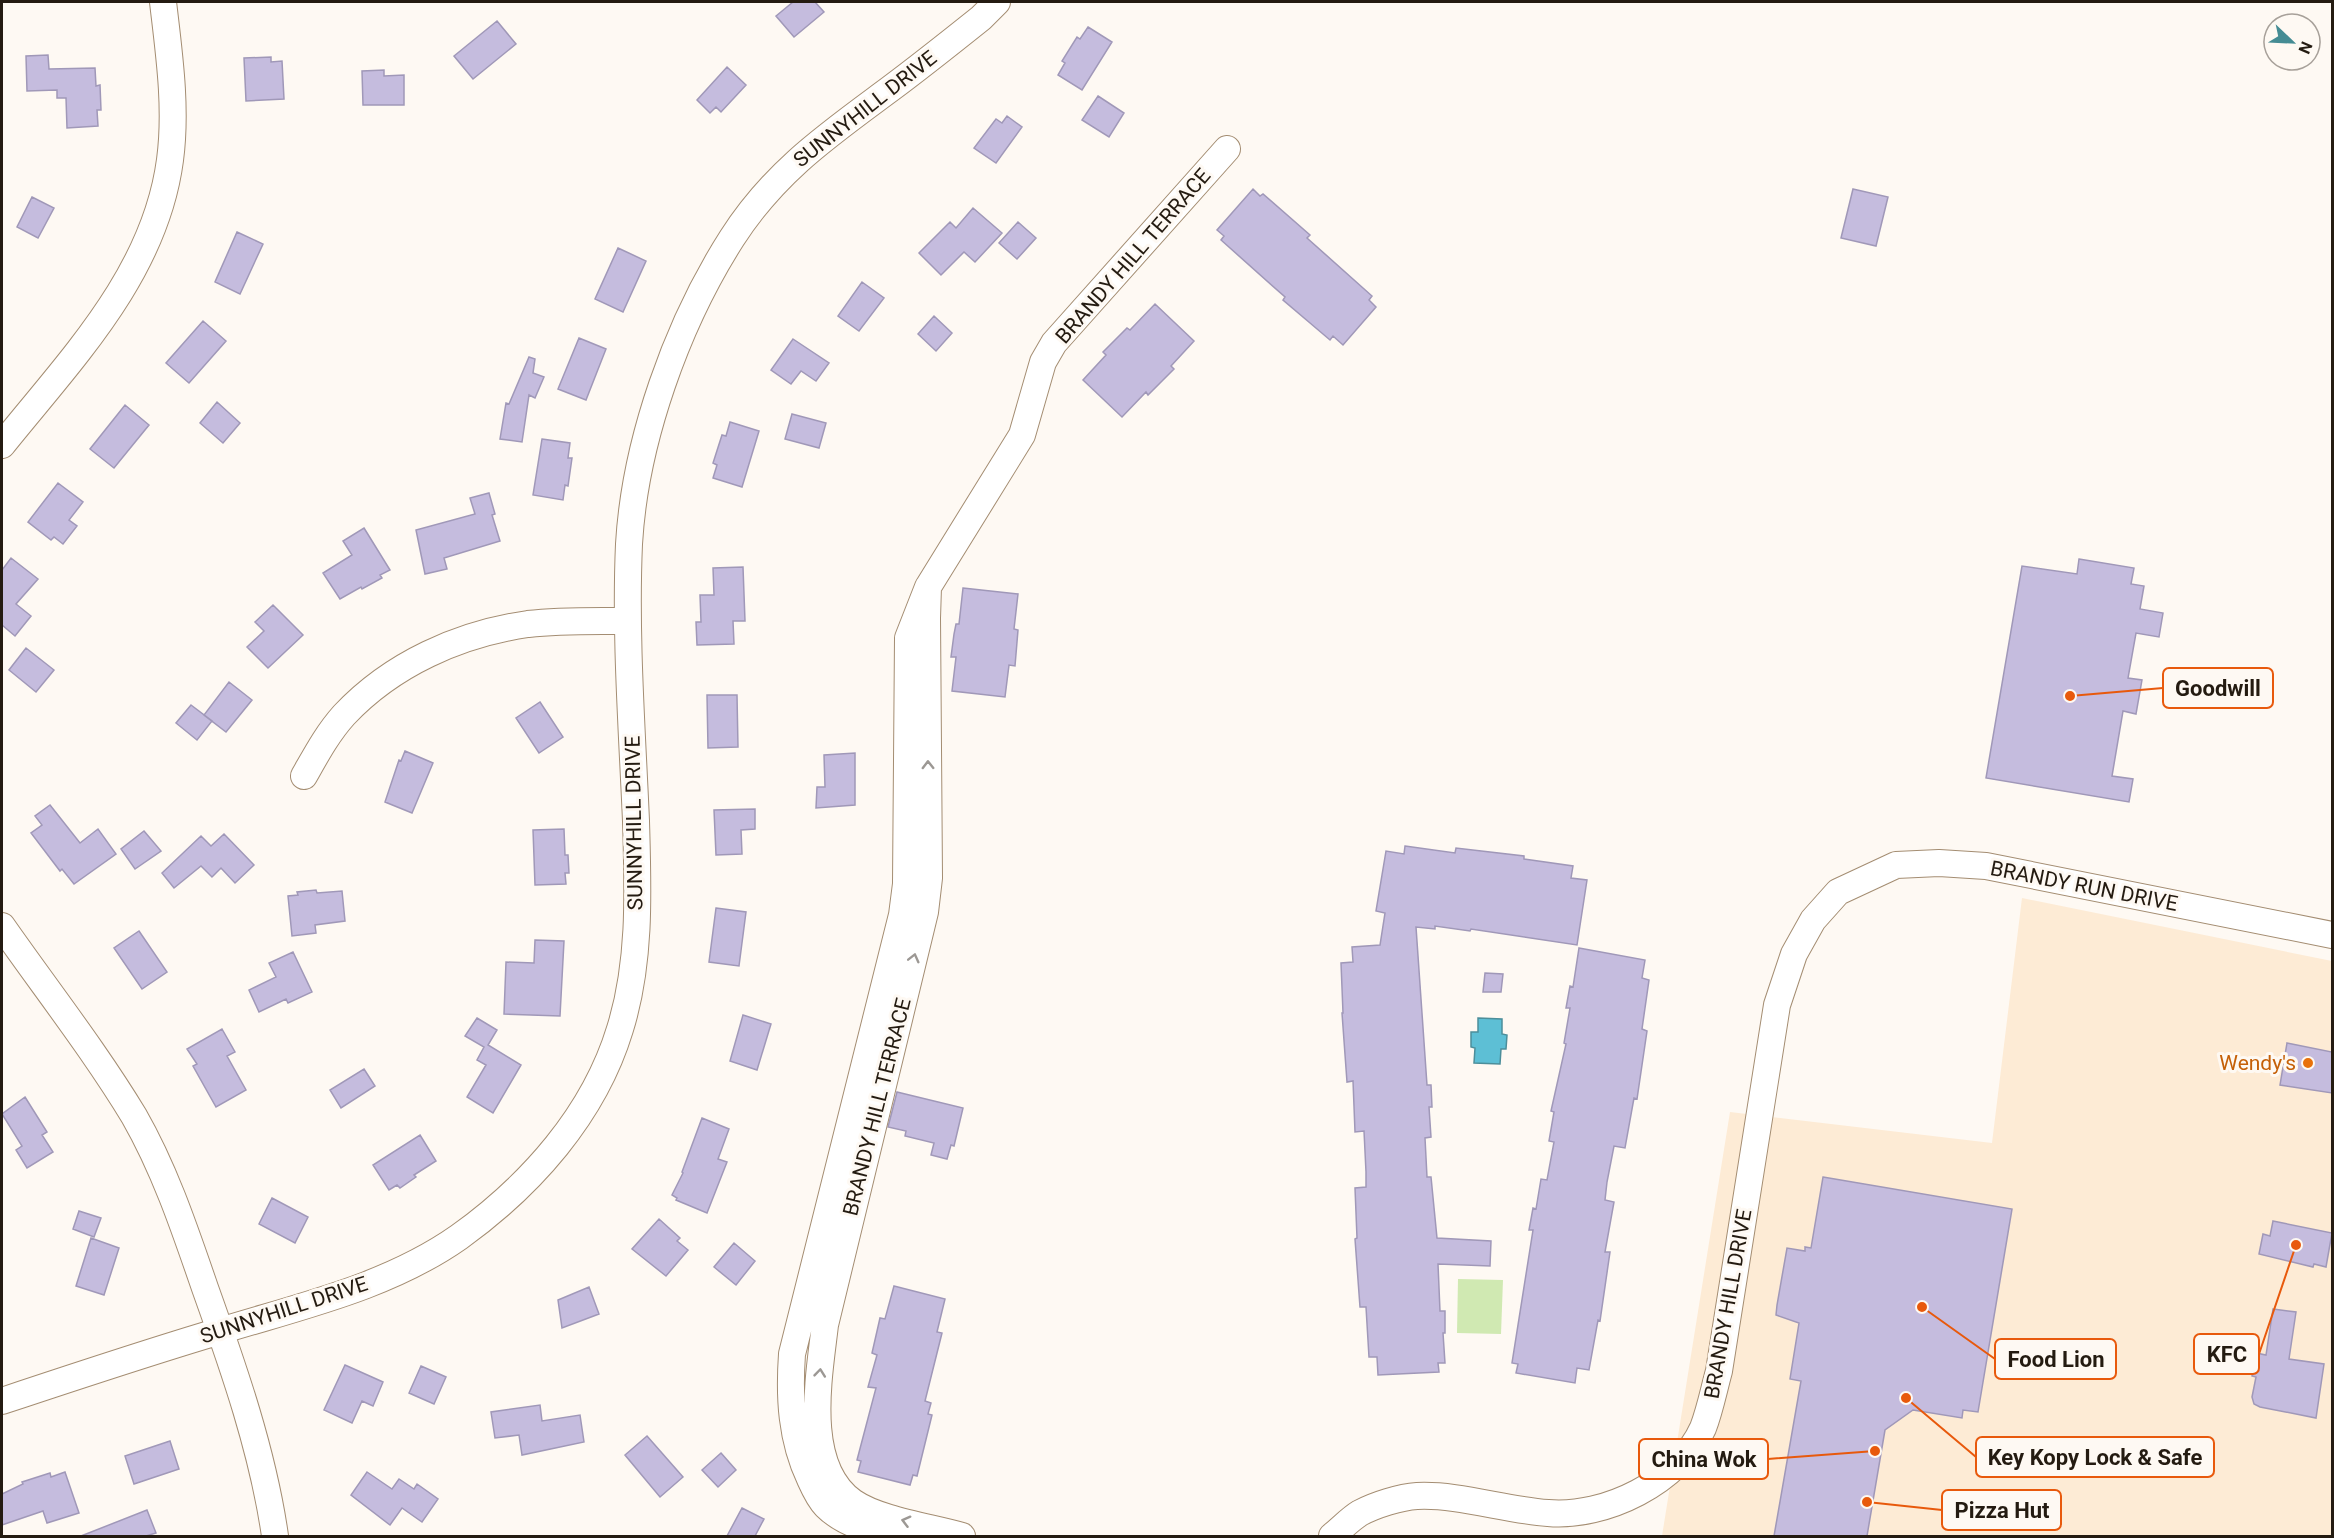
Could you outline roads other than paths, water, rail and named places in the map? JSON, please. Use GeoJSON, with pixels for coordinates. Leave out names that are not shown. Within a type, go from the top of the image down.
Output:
{"type":"FeatureCollection","features":[{"type":"Feature","properties":{"kind":"street"},"geometry":{"type":"LineString","coordinates":[[2,445],[99,325],[131,275],[150,234],[163,197],[171,148],[169,52],[163,2]]}},
{"type":"Feature","properties":{"kind":"street","name":"SUNNYHILL DRIVE"},"geometry":{"type":"LineString","coordinates":[[2,1401],[220,1331],[303,1308],[361,1287],[417,1262],[455,1240],[494,1210],[530,1177],[556,1147],[588,1102],[604,1071],[620,1030],[630,988],[635,951],[638,879],[628,621],[630,541],[639,468],[648,431],[668,370],[693,310],[730,241],[756,204],[780,177],[825,136],[981,18],[997,2]]}},
{"type":"Feature","properties":{"kind":"street","name":"BRANDY HILL TERRACE"},"geometry":{"type":"LineString","coordinates":[[897,1536],[869,1530],[847,1521],[826,1506],[801,1460],[793,1427],[789,1387],[792,1354],[902,915],[906,884],[908,638],[928,587],[1022,435],[1043,362],[1054,343],[1227,149]]}},
{"type":"Feature","properties":{"kind":"street","name":"BRANDY HILL TERRACE"},"geometry":{"type":"LineString","coordinates":[[928,587],[929,878],[926,901],[825,1325],[818,1420],[829,1475],[853,1502],[875,1512],[962,1536]]}},
{"type":"Feature","properties":{"kind":"street"},"geometry":{"type":"LineString","coordinates":[[304,776],[321,745],[343,716],[369,691],[404,666],[444,646],[485,633],[527,624],[628,621]]}},
{"type":"Feature","properties":{"kind":"street","name":"BRANDY RUN DRIVE"},"geometry":{"type":"LineString","coordinates":[[1838,892],[1896,866],[1940,862],[1986,866],[2332,935]]}},
{"type":"Feature","properties":{"kind":"street","name":"BRANDY HILL DRIVE"},"geometry":{"type":"LineString","coordinates":[[1332,1536],[1360,1513],[1416,1496],[1550,1514],[1593,1511],[1629,1498],[1663,1476],[1680,1461],[1702,1428],[1719,1371],[1777,1005],[1794,954],[1813,920],[1838,892]]}},
{"type":"Feature","properties":{"kind":"street"},"geometry":{"type":"LineString","coordinates":[[2,926],[134,1117],[162,1174],[220,1331],[261,1462],[275,1536]]}},
{"type":"Feature","properties":{"kind":"water"},"geometry":{"type":"Polygon","coordinates":[[[1478,1018],[1502,1019],[1502,1034],[1507,1035],[1506,1049],[1501,1049],[1500,1064],[1474,1063],[1475,1048],[1471,1047],[1471,1032],[1478,1032],[1478,1018]]]}},
{"type":"Feature","properties":{"kind":"place","name":"Goodwill"},"geometry":{"type":"Point","coordinates":[2070,696]}},
{"type":"Feature","properties":{"kind":"place","name":"Wendy's"},"geometry":{"type":"Point","coordinates":[2308,1063]}},
{"type":"Feature","properties":{"kind":"place","name":"KFC"},"geometry":{"type":"Point","coordinates":[2296,1245]}},
{"type":"Feature","properties":{"kind":"place","name":"Food Lion"},"geometry":{"type":"Point","coordinates":[1922,1307]}},
{"type":"Feature","properties":{"kind":"place","name":"Key Kopy Lock & Safe"},"geometry":{"type":"Point","coordinates":[1906,1398]}},
{"type":"Feature","properties":{"kind":"place","name":"China Wok"},"geometry":{"type":"Point","coordinates":[1875,1451]}},
{"type":"Feature","properties":{"kind":"place","name":"Pizza Hut"},"geometry":{"type":"Point","coordinates":[1867,1502]}}]}
